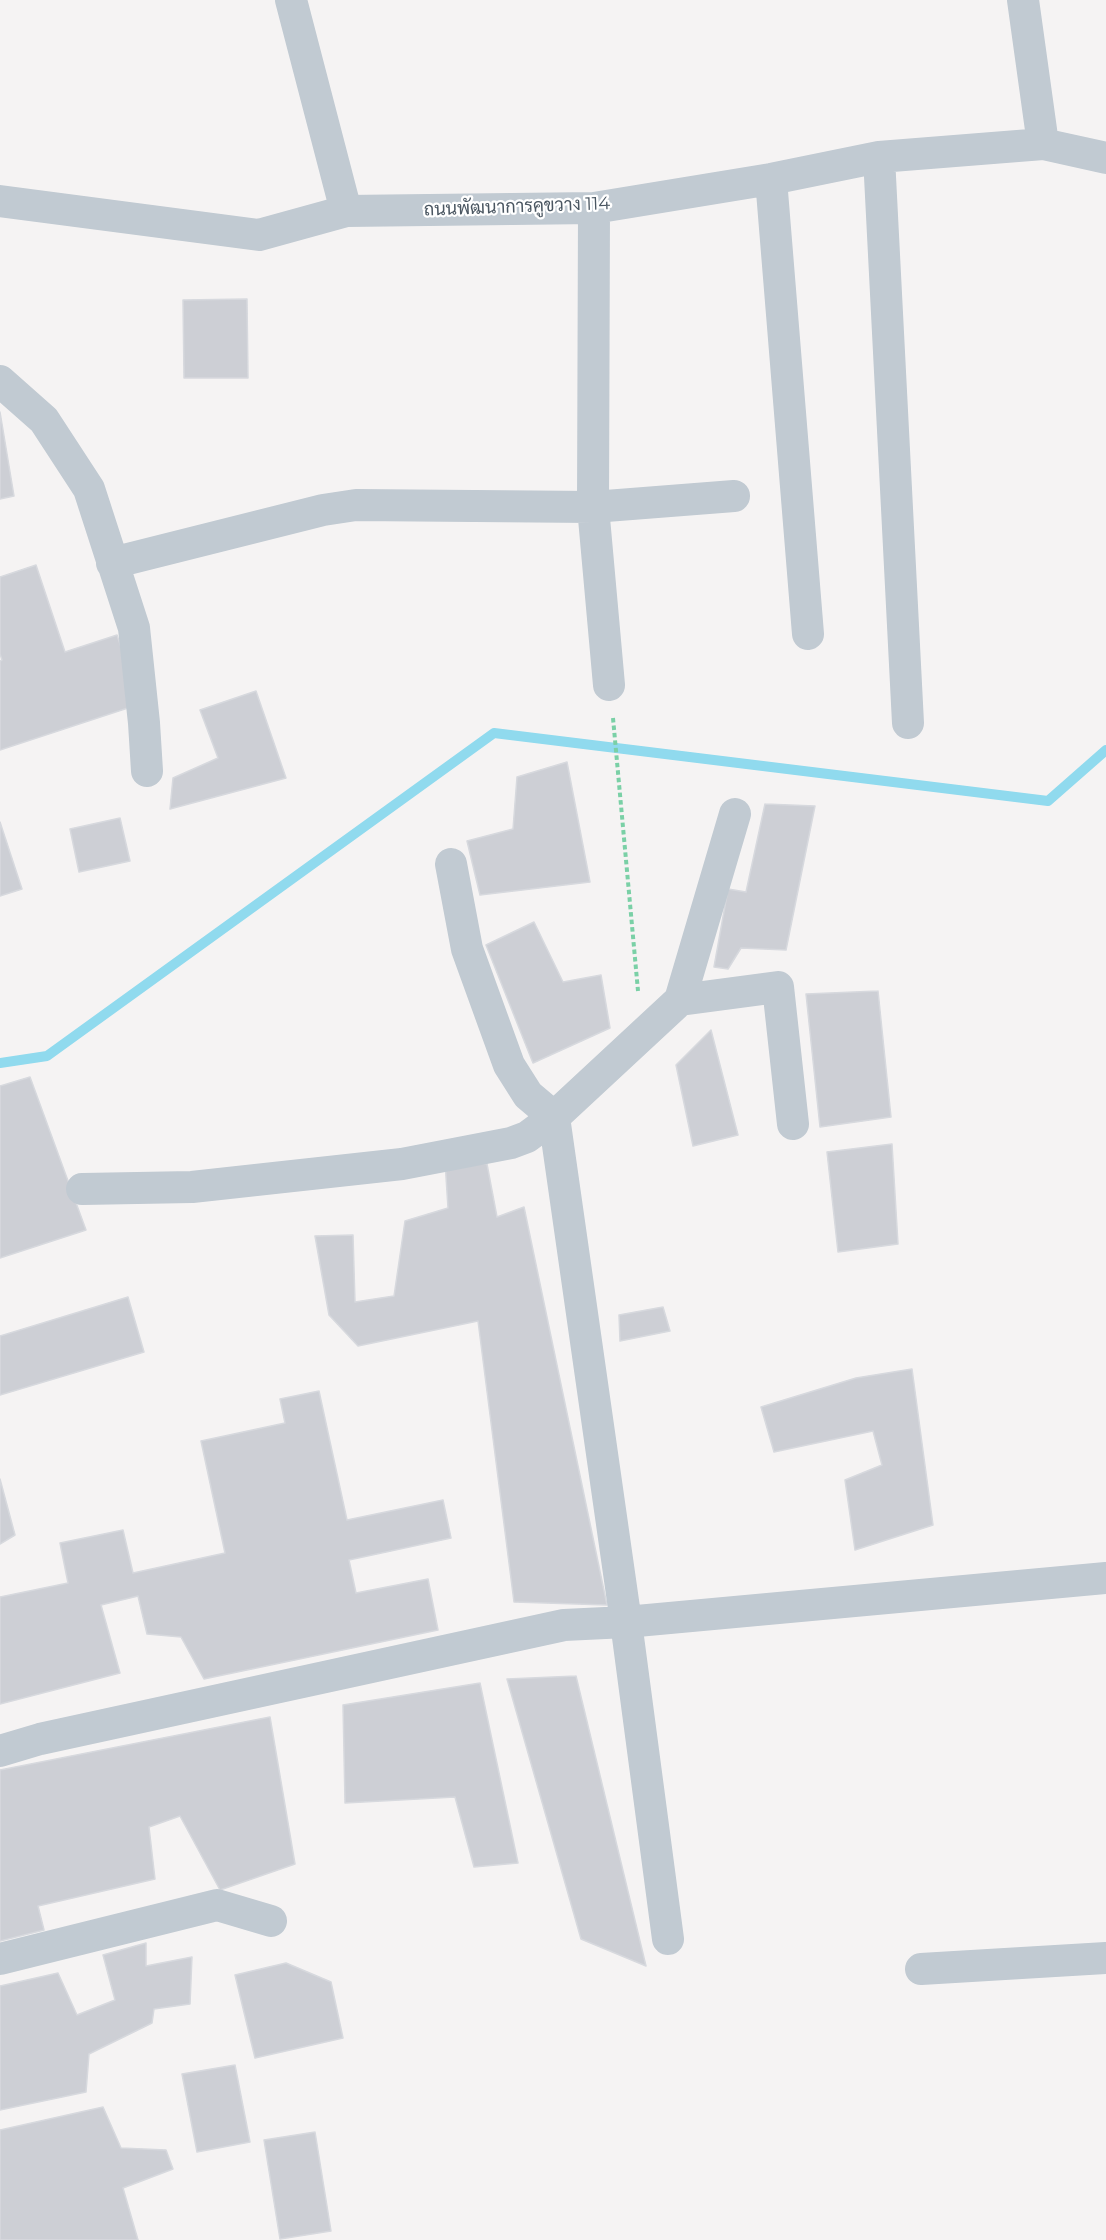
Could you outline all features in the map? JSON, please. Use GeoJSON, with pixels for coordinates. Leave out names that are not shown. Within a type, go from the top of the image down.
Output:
{"type":"FeatureCollection","features":[{"type":"Feature","properties":{"kind":"street"},"geometry":{"type":"LineString","coordinates":[[291,0],[346,211]]}},
{"type":"Feature","properties":{"kind":"street"},"geometry":{"type":"LineString","coordinates":[[1023,0],[1043,144]]}},
{"type":"Feature","properties":{"kind":"street","name":"ถนนพัฒนาการคูขวาง 114"},"geometry":{"type":"LineString","coordinates":[[0,201],[259,235],[346,211],[594,208],[879,157],[1043,144],[1106,158]]}},
{"type":"Feature","properties":{"kind":"street"},"geometry":{"type":"LineString","coordinates":[[879,157],[908,723]]}},
{"type":"Feature","properties":{"kind":"street"},"geometry":{"type":"LineString","coordinates":[[771,178],[808,634]]}},
{"type":"Feature","properties":{"kind":"street"},"geometry":{"type":"LineString","coordinates":[[594,208],[593,507],[609,685]]}},
{"type":"Feature","properties":{"kind":"street"},"geometry":{"type":"LineString","coordinates":[[0,381],[44,420],[89,489],[134,627],[147,771]]}},
{"type":"Feature","properties":{"kind":"street"},"geometry":{"type":"LineString","coordinates":[[112,563],[323,510],[356,505],[593,507],[734,496]]}},
{"type":"Feature","properties":{"kind":"street"},"geometry":{"type":"LineString","coordinates":[[82,1189],[192,1187],[402,1164],[511,1143],[527,1137],[554,1117],[680,1000],[735,814]]}},
{"type":"Feature","properties":{"kind":"street"},"geometry":{"type":"LineString","coordinates":[[451,864],[467,949],[509,1065],[528,1095],[554,1117],[626,1622],[668,1939]]}},
{"type":"Feature","properties":{"kind":"street"},"geometry":{"type":"LineString","coordinates":[[680,1000],[778,987],[793,1124]]}},
{"type":"Feature","properties":{"kind":"street"},"geometry":{"type":"LineString","coordinates":[[0,1751],[40,1739],[564,1625],[626,1622],[1106,1578]]}},
{"type":"Feature","properties":{"kind":"street"},"geometry":{"type":"LineString","coordinates":[[0,1959],[217,1905],[271,1921]]}},
{"type":"Feature","properties":{"kind":"street"},"geometry":{"type":"LineString","coordinates":[[921,1969],[1106,1958]]}},
{"type":"Feature","properties":{"kind":"path"},"geometry":{"type":"LineString","coordinates":[[613,724],[642,1034]]}},
{"type":"Feature","properties":{"kind":"building"},"geometry":{"type":"Polygon","coordinates":[[[247,299],[248,378],[184,378],[183,300],[247,299]]]}},
{"type":"Feature","properties":{"kind":"building"},"geometry":{"type":"Polygon","coordinates":[[[0,412],[14,496],[0,499],[0,412]]]}},
{"type":"Feature","properties":{"kind":"building"},"geometry":{"type":"Polygon","coordinates":[[[36,565],[65,652],[117,635],[140,704],[0,750],[0,661],[2,660],[0,654],[0,577],[36,565]]]}},
{"type":"Feature","properties":{"kind":"building"},"geometry":{"type":"Polygon","coordinates":[[[256,691],[286,778],[170,809],[173,778],[218,758],[200,710],[256,691]]]}},
{"type":"Feature","properties":{"kind":"building"},"geometry":{"type":"Polygon","coordinates":[[[567,762],[590,882],[480,895],[467,841],[513,829],[517,777],[567,762]]]}},
{"type":"Feature","properties":{"kind":"building"},"geometry":{"type":"Polygon","coordinates":[[[765,804],[815,806],[786,950],[741,948],[728,969],[714,967],[728,889],[746,892],[765,804]]]}},
{"type":"Feature","properties":{"kind":"building"},"geometry":{"type":"Polygon","coordinates":[[[120,818],[130,861],[79,872],[70,829],[120,818]]]}},
{"type":"Feature","properties":{"kind":"building"},"geometry":{"type":"Polygon","coordinates":[[[0,822],[22,889],[0,896],[0,822]]]}},
{"type":"Feature","properties":{"kind":"building"},"geometry":{"type":"Polygon","coordinates":[[[534,922],[563,982],[601,975],[610,1028],[533,1063],[486,945],[534,922]]]}},
{"type":"Feature","properties":{"kind":"building"},"geometry":{"type":"Polygon","coordinates":[[[878,991],[891,1117],[820,1127],[806,994],[878,991]]]}},
{"type":"Feature","properties":{"kind":"building"},"geometry":{"type":"Polygon","coordinates":[[[711,1030],[738,1135],[693,1146],[676,1065],[711,1030]]]}},
{"type":"Feature","properties":{"kind":"building"},"geometry":{"type":"Polygon","coordinates":[[[30,1077],[86,1230],[0,1258],[0,1086],[30,1077]]]}},
{"type":"Feature","properties":{"kind":"building"},"geometry":{"type":"Polygon","coordinates":[[[892,1144],[898,1244],[838,1252],[827,1152],[892,1144]]]}},
{"type":"Feature","properties":{"kind":"building"},"geometry":{"type":"Polygon","coordinates":[[[445,1161],[487,1164],[497,1217],[524,1207],[607,1605],[514,1602],[478,1321],[358,1346],[329,1315],[315,1236],[353,1235],[355,1302],[394,1296],[405,1221],[448,1208],[445,1161]]]}},
{"type":"Feature","properties":{"kind":"building"},"geometry":{"type":"Polygon","coordinates":[[[128,1297],[144,1352],[0,1395],[0,1336],[128,1297]]]}},
{"type":"Feature","properties":{"kind":"building"},"geometry":{"type":"Polygon","coordinates":[[[663,1307],[670,1331],[620,1341],[619,1315],[663,1307]]]}},
{"type":"Feature","properties":{"kind":"building"},"geometry":{"type":"Polygon","coordinates":[[[912,1369],[933,1525],[855,1550],[845,1480],[882,1465],[873,1431],[774,1452],[761,1407],[856,1378],[912,1369]]]}},
{"type":"Feature","properties":{"kind":"building"},"geometry":{"type":"Polygon","coordinates":[[[319,1391],[347,1520],[443,1500],[451,1538],[349,1560],[356,1593],[428,1579],[438,1630],[204,1679],[181,1637],[147,1634],[138,1596],[101,1605],[120,1673],[0,1704],[0,1597],[68,1583],[60,1543],[123,1530],[133,1573],[225,1553],[201,1441],[285,1423],[280,1399],[319,1391]]]}},
{"type":"Feature","properties":{"kind":"building"},"geometry":{"type":"Polygon","coordinates":[[[0,1479],[15,1535],[0,1544],[0,1479]]]}},
{"type":"Feature","properties":{"kind":"building"},"geometry":{"type":"Polygon","coordinates":[[[576,1676],[646,1966],[581,1939],[507,1679],[576,1676]]]}},
{"type":"Feature","properties":{"kind":"building"},"geometry":{"type":"Polygon","coordinates":[[[480,1683],[518,1863],[474,1867],[455,1797],[345,1803],[343,1705],[480,1683]]]}},
{"type":"Feature","properties":{"kind":"building"},"geometry":{"type":"Polygon","coordinates":[[[270,1717],[295,1864],[220,1890],[180,1816],[149,1827],[155,1879],[38,1906],[44,1930],[0,1941],[0,1770],[270,1717]]]}},
{"type":"Feature","properties":{"kind":"building"},"geometry":{"type":"Polygon","coordinates":[[[146,1943],[146,1966],[192,1957],[190,2004],[154,2009],[152,2023],[89,2054],[86,2092],[0,2110],[0,1986],[58,1973],[77,2015],[115,2000],[103,1955],[146,1943]]]}},
{"type":"Feature","properties":{"kind":"building"},"geometry":{"type":"Polygon","coordinates":[[[286,1963],[331,1982],[343,2038],[255,2058],[235,1975],[286,1963]]]}},
{"type":"Feature","properties":{"kind":"building"},"geometry":{"type":"Polygon","coordinates":[[[235,2065],[250,2142],[197,2152],[182,2074],[235,2065]]]}},
{"type":"Feature","properties":{"kind":"building"},"geometry":{"type":"Polygon","coordinates":[[[103,2107],[121,2148],[166,2150],[173,2169],[123,2188],[138,2240],[0,2240],[0,2130],[103,2107]]]}},
{"type":"Feature","properties":{"kind":"building"},"geometry":{"type":"Polygon","coordinates":[[[315,2132],[331,2231],[280,2239],[264,2140],[315,2132]]]}},
{"type":"Feature","properties":{"kind":"waterway"},"geometry":{"type":"LineString","coordinates":[[0,1063],[47,1056],[494,733],[1048,801],[1106,750]]}}]}
